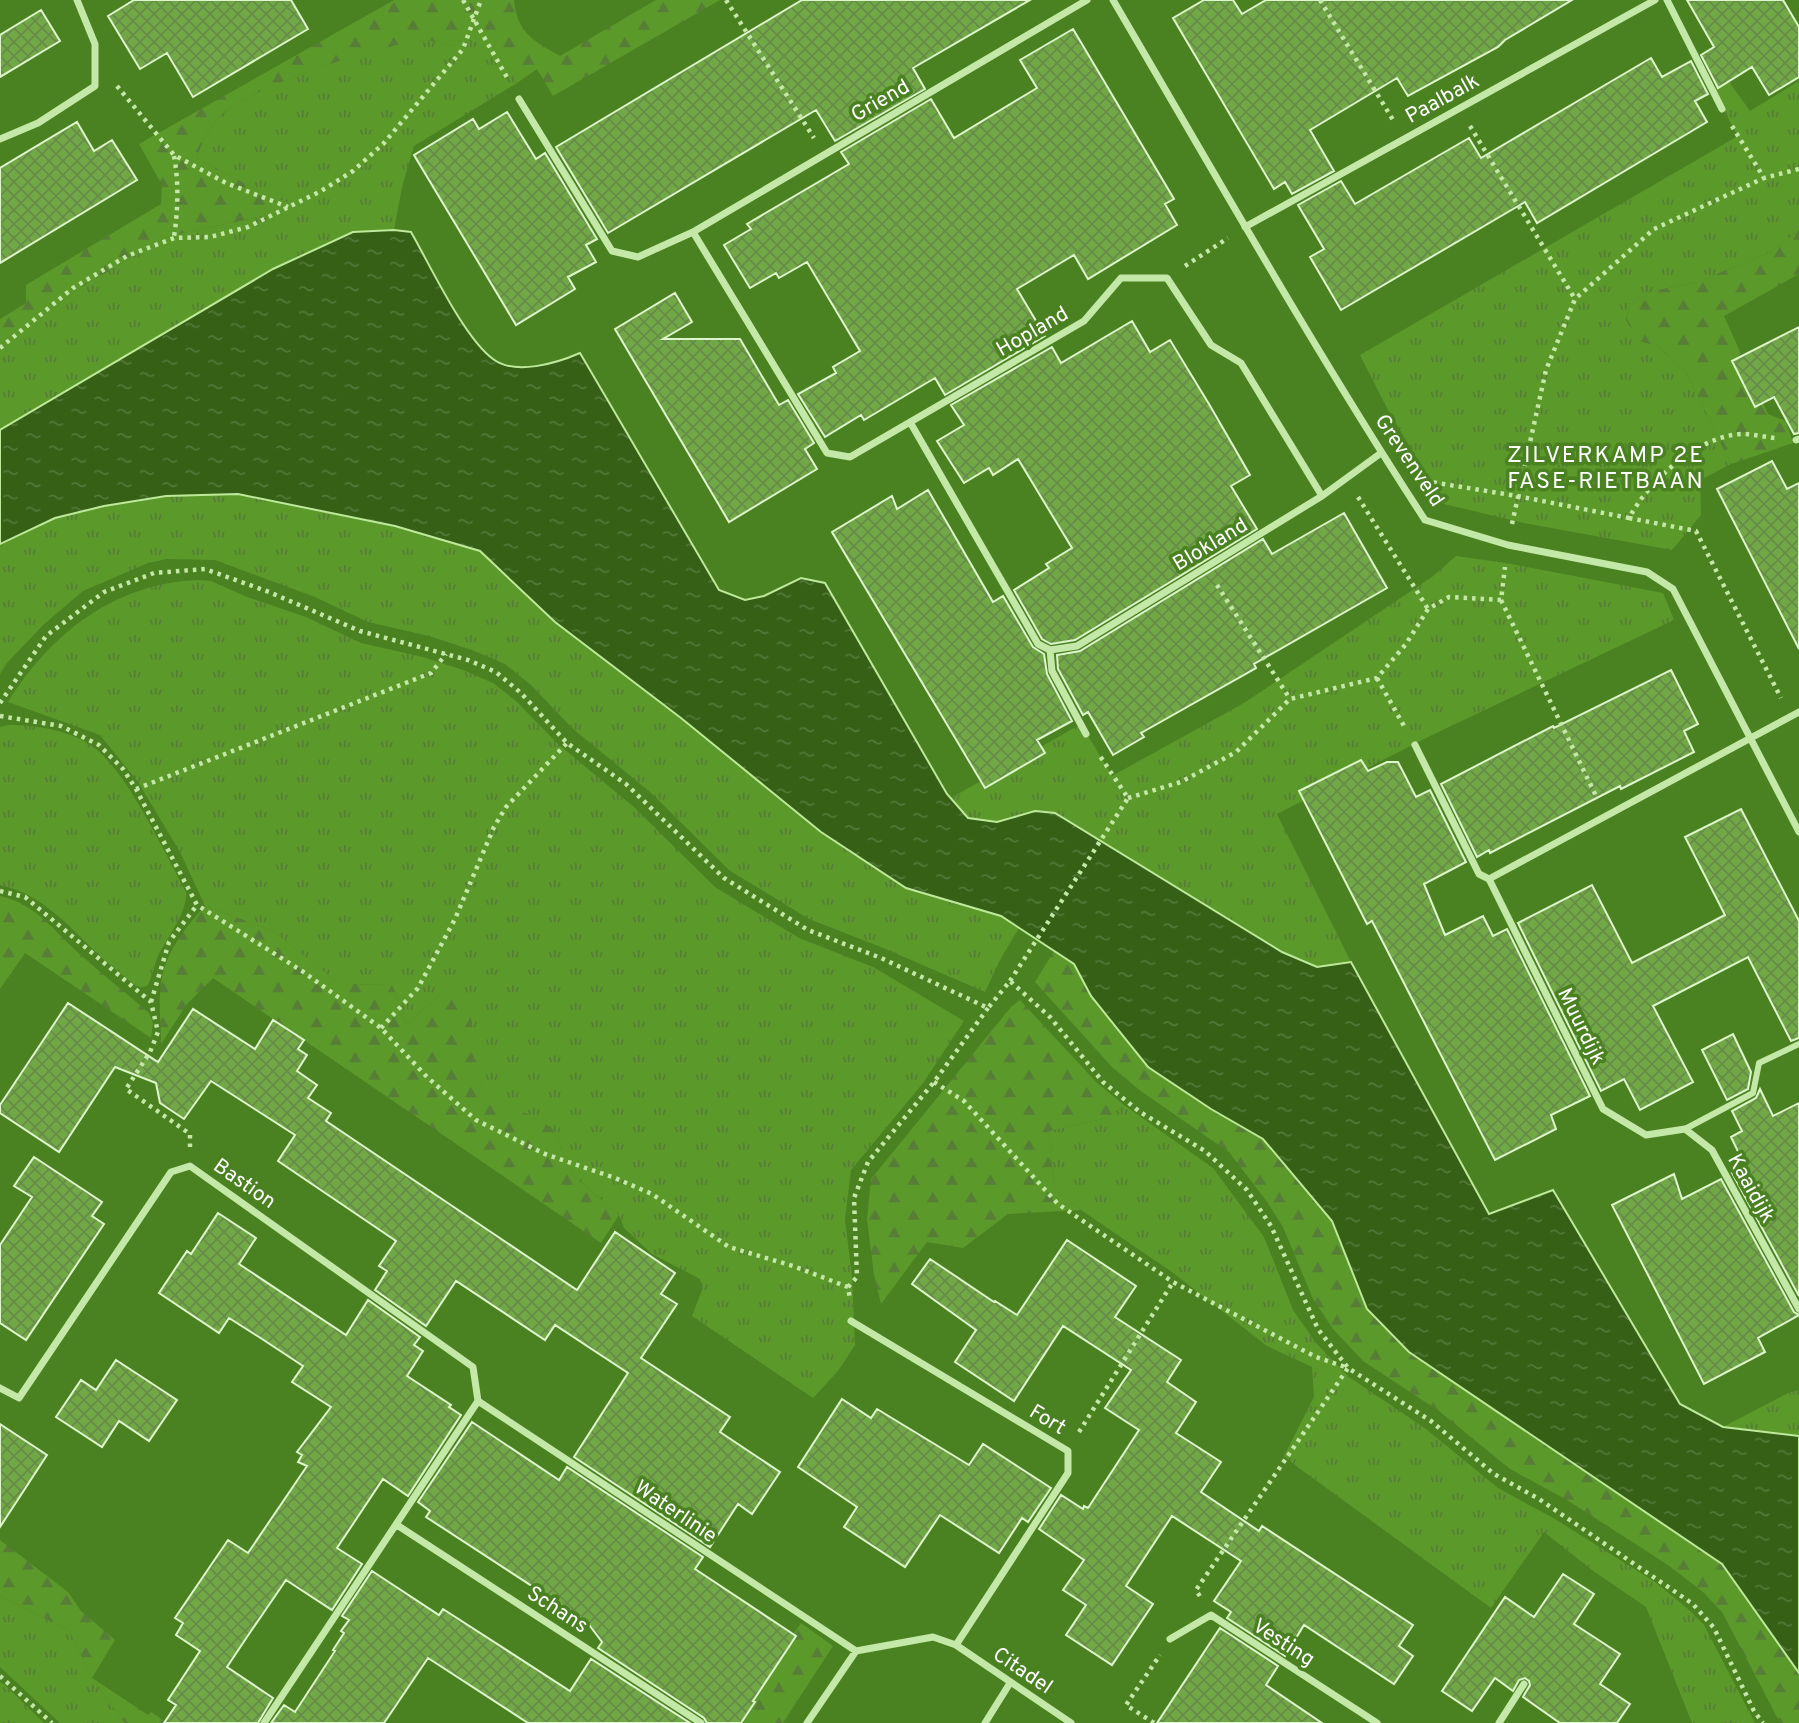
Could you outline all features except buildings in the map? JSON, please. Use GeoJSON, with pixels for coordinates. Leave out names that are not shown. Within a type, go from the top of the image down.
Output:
{"type":"FeatureCollection","features":[{"type":"Feature","properties":{"kind":"street"},"geometry":{"type":"LineString","coordinates":[[0,139],[38,123],[96,86],[96,44],[78,0]]}},
{"type":"Feature","properties":{"kind":"street","name":"Griend"},"geometry":{"type":"LineString","coordinates":[[519,99],[612,251],[638,257],[693,232],[1087,0]]}},
{"type":"Feature","properties":{"kind":"street","name":"Grevenveld"},"geometry":{"type":"LineString","coordinates":[[1112,0],[1381,453],[1425,520],[1508,545],[1647,572],[1673,589],[1799,832]]}},
{"type":"Feature","properties":{"kind":"street","name":"Paalbalk"},"geometry":{"type":"LineString","coordinates":[[1245,227],[1655,0]]}},
{"type":"Feature","properties":{"kind":"street"},"geometry":{"type":"LineString","coordinates":[[1667,0],[1722,109]]}},
{"type":"Feature","properties":{"kind":"street"},"geometry":{"type":"LineString","coordinates":[[693,232],[827,453],[850,457],[910,422],[1038,644],[1050,650],[1052,671],[1086,734]]}},
{"type":"Feature","properties":{"kind":"street","name":"Hopland"},"geometry":{"type":"LineString","coordinates":[[910,422],[1084,321],[1121,278],[1167,278]]}},
{"type":"Feature","properties":{"kind":"street"},"geometry":{"type":"LineString","coordinates":[[1167,278],[1211,345],[1241,363],[1322,496]]}},
{"type":"Feature","properties":{"kind":"street","name":"Blokland"},"geometry":{"type":"LineString","coordinates":[[1050,650],[1077,646],[1322,496],[1381,453]]}},
{"type":"Feature","properties":{"kind":"street"},"geometry":{"type":"LineString","coordinates":[[1489,879],[1799,712]]}},
{"type":"Feature","properties":{"kind":"street","name":"Muurdijk"},"geometry":{"type":"LineString","coordinates":[[1415,745],[1479,874],[1489,879],[1603,1109],[1646,1135],[1685,1129]]}},
{"type":"Feature","properties":{"kind":"street"},"geometry":{"type":"LineString","coordinates":[[1685,1129],[1753,1093],[1759,1063],[1799,1044]]}},
{"type":"Feature","properties":{"kind":"street","name":"Kaaidijk"},"geometry":{"type":"LineString","coordinates":[[1685,1129],[1712,1150],[1799,1309]]}},
{"type":"Feature","properties":{"kind":"street","name":"Bastion"},"geometry":{"type":"LineString","coordinates":[[0,1388],[19,1398],[171,1172],[190,1166],[472,1367],[478,1401]]}},
{"type":"Feature","properties":{"kind":"street","name":"Fort"},"geometry":{"type":"LineString","coordinates":[[852,1321],[1068,1451],[1068,1473],[956,1645]]}},
{"type":"Feature","properties":{"kind":"street"},"geometry":{"type":"LineString","coordinates":[[264,1723],[478,1401]]}},
{"type":"Feature","properties":{"kind":"street","name":"Waterlinie"},"geometry":{"type":"LineString","coordinates":[[478,1401],[856,1651]]}},
{"type":"Feature","properties":{"kind":"street","name":"Schans"},"geometry":{"type":"LineString","coordinates":[[397,1525],[701,1723]]}},
{"type":"Feature","properties":{"kind":"street"},"geometry":{"type":"LineString","coordinates":[[1170,1639],[1211,1615]]}},
{"type":"Feature","properties":{"kind":"street","name":"Vesting"},"geometry":{"type":"LineString","coordinates":[[1211,1615],[1377,1723]]}},
{"type":"Feature","properties":{"kind":"street"},"geometry":{"type":"LineString","coordinates":[[807,1723],[856,1651],[933,1637],[956,1645]]}},
{"type":"Feature","properties":{"kind":"street","name":"Citadel"},"geometry":{"type":"LineString","coordinates":[[956,1645],[1071,1723]]}},
{"type":"Feature","properties":{"kind":"street"},"geometry":{"type":"LineString","coordinates":[[985,1723],[1010,1683]]}},
{"type":"Feature","properties":{"kind":"street"},"geometry":{"type":"LineString","coordinates":[[1499,1723],[1524,1684]]}},
{"type":"Feature","properties":{"kind":"path"},"geometry":{"type":"LineString","coordinates":[[463,0],[519,99]]}},
{"type":"Feature","properties":{"kind":"path"},"geometry":{"type":"LineString","coordinates":[[0,348],[73,288],[127,256],[174,238],[211,237],[248,227],[321,191],[353,171],[384,143],[464,49],[481,0]]}},
{"type":"Feature","properties":{"kind":"path"},"geometry":{"type":"LineString","coordinates":[[726,0],[823,154]]}},
{"type":"Feature","properties":{"kind":"path"},"geometry":{"type":"LineString","coordinates":[[1320,0],[1404,139]]}},
{"type":"Feature","properties":{"kind":"path"},"geometry":{"type":"LineString","coordinates":[[96,62],[174,155],[226,184],[289,207]]}},
{"type":"Feature","properties":{"kind":"path"},"geometry":{"type":"LineString","coordinates":[[1459,108],[1575,299]]}},
{"type":"Feature","properties":{"kind":"path"},"geometry":{"type":"LineString","coordinates":[[1722,109],[1763,178]]}},
{"type":"Feature","properties":{"kind":"path"},"geometry":{"type":"LineString","coordinates":[[174,155],[178,212],[174,238]]}},
{"type":"Feature","properties":{"kind":"path"},"geometry":{"type":"LineString","coordinates":[[1606,816],[1501,600],[1517,496],[1546,370],[1575,299],[1654,229],[1763,178],[1799,169]]}},
{"type":"Feature","properties":{"kind":"path"},"geometry":{"type":"LineString","coordinates":[[1167,278],[1245,227]]}},
{"type":"Feature","properties":{"kind":"path"},"geometry":{"type":"LineString","coordinates":[[1629,519],[1637,502],[1668,468],[1702,445],[1741,434],[1798,440]]}},
{"type":"Feature","properties":{"kind":"path"},"geometry":{"type":"LineString","coordinates":[[1397,476],[1696,531],[1790,717]]}},
{"type":"Feature","properties":{"kind":"path"},"geometry":{"type":"LineString","coordinates":[[1346,478],[1428,609]]}},
{"type":"Feature","properties":{"kind":"path"},"geometry":{"type":"LineString","coordinates":[[1206,567],[1290,699]]}},
{"type":"Feature","properties":{"kind":"path"},"geometry":{"type":"LineString","coordinates":[[0,703],[46,636],[104,592],[154,573],[205,569],[269,592],[360,631],[468,660],[496,672],[521,693],[567,743],[626,785],[724,878],[808,930],[881,958],[988,1008]]}},
{"type":"Feature","properties":{"kind":"path"},"geometry":{"type":"LineString","coordinates":[[848,1287],[857,1278],[854,1198],[868,1161],[934,1082],[1010,981],[1128,799],[1181,782],[1236,751],[1290,699],[1377,678],[1406,644],[1428,609],[1450,597],[1501,600]]}},
{"type":"Feature","properties":{"kind":"path"},"geometry":{"type":"LineString","coordinates":[[136,789],[431,673],[446,654]]}},
{"type":"Feature","properties":{"kind":"path"},"geometry":{"type":"LineString","coordinates":[[1377,678],[1415,745]]}},
{"type":"Feature","properties":{"kind":"path"},"geometry":{"type":"LineString","coordinates":[[0,716],[61,726],[99,745],[123,769],[136,789],[197,905],[303,971],[381,1028],[427,1077],[476,1120],[545,1154],[652,1194],[729,1247],[793,1266],[848,1287]]}},
{"type":"Feature","properties":{"kind":"path"},"geometry":{"type":"LineString","coordinates":[[1086,734],[1128,799]]}},
{"type":"Feature","properties":{"kind":"path"},"geometry":{"type":"LineString","coordinates":[[381,1028],[418,988],[455,919],[494,827],[506,807],[567,743]]}},
{"type":"Feature","properties":{"kind":"path"},"geometry":{"type":"LineString","coordinates":[[0,891],[25,897],[151,1002]]}},
{"type":"Feature","properties":{"kind":"path"},"geometry":{"type":"LineString","coordinates":[[190,1166],[190,1134],[126,1089],[150,1052],[158,1032],[151,1002],[169,943],[197,905]]}},
{"type":"Feature","properties":{"kind":"path"},"geometry":{"type":"LineString","coordinates":[[1010,981],[1050,1017],[1103,1082],[1140,1112],[1205,1151],[1247,1190],[1271,1226],[1318,1329],[1348,1368]]}},
{"type":"Feature","properties":{"kind":"path"},"geometry":{"type":"LineString","coordinates":[[934,1082],[964,1101],[1058,1204],[1173,1282],[1316,1357],[1348,1368],[1431,1421],[1494,1474],[1539,1499],[1693,1604],[1714,1628],[1754,1711],[1763,1723]]}},
{"type":"Feature","properties":{"kind":"path"},"geometry":{"type":"LineString","coordinates":[[1068,1451],[1173,1282]]}},
{"type":"Feature","properties":{"kind":"path"},"geometry":{"type":"LineString","coordinates":[[848,1287],[852,1321]]}},
{"type":"Feature","properties":{"kind":"path"},"geometry":{"type":"LineString","coordinates":[[1211,1615],[1196,1590],[1348,1368]]}},
{"type":"Feature","properties":{"kind":"path"},"geometry":{"type":"LineString","coordinates":[[1154,1723],[1126,1704],[1170,1639]]}},
{"type":"Feature","properties":{"kind":"path"},"geometry":{"type":"LineString","coordinates":[[0,1676],[52,1723]]}},
{"type":"Feature","properties":{"kind":"green space"},"geometry":{"type":"Polygon","coordinates":[[[394,0],[514,0],[519,21],[528,35],[560,56],[656,0],[720,0],[553,96],[537,69],[517,83],[476,19],[456,46],[428,41],[400,44],[345,59],[256,93],[220,116],[206,136],[197,158],[264,194],[298,206],[169,236],[88,283],[0,345],[0,319],[26,303],[26,285],[161,204],[162,185],[139,144],[394,0]]]}},
{"type":"Feature","properties":{"kind":"green space"},"geometry":{"type":"Polygon","coordinates":[[[476,18],[517,83],[414,146],[402,187],[394,230],[353,232],[273,269],[0,430],[0,345],[88,283],[169,236],[268,215],[297,206],[264,194],[197,158],[206,136],[220,116],[234,105],[284,81],[375,50],[423,41],[456,46],[476,18]]]}},
{"type":"Feature","properties":{"kind":"green space"},"geometry":{"type":"Polygon","coordinates":[[[1727,79],[1750,111],[1799,81],[1799,230],[1770,252],[1698,282],[1653,291],[1630,304],[1626,319],[1638,341],[1656,345],[1686,372],[1731,464],[1700,480],[1701,515],[1672,550],[1524,523],[1444,504],[1388,410],[1360,355],[1738,136],[1712,90],[1727,79]]]}},
{"type":"Feature","properties":{"kind":"green space"},"geometry":{"type":"Polygon","coordinates":[[[1799,230],[1799,274],[1724,316],[1768,414],[1786,421],[1793,443],[1731,464],[1686,372],[1656,345],[1638,341],[1626,320],[1630,304],[1653,291],[1698,282],[1770,252],[1799,230]]]}},
{"type":"Feature","properties":{"kind":"green space"},"geometry":{"type":"Polygon","coordinates":[[[238,494],[395,526],[480,551],[555,622],[681,718],[821,832],[906,888],[1001,916],[1019,928],[985,992],[809,919],[729,870],[650,792],[572,728],[531,685],[505,664],[429,636],[368,622],[315,597],[215,560],[167,559],[148,563],[83,591],[43,625],[0,674],[0,544],[54,518],[99,506],[145,499],[238,494]]]}},
{"type":"Feature","properties":{"kind":"green space"},"geometry":{"type":"Polygon","coordinates":[[[1456,556],[1663,593],[1674,620],[1428,737],[1277,814],[1351,962],[1317,967],[1282,952],[1055,813],[1035,811],[997,822],[968,818],[951,798],[1081,724],[1112,776],[1244,703],[1432,577],[1456,556]]]}},
{"type":"Feature","properties":{"kind":"green space"},"geometry":{"type":"Polygon","coordinates":[[[197,580],[211,581],[247,597],[306,617],[361,643],[423,657],[493,683],[516,701],[558,744],[635,808],[715,887],[799,938],[873,967],[964,1021],[923,1083],[851,1170],[845,1219],[852,1277],[855,1345],[838,1371],[813,1398],[692,1316],[702,1290],[700,1279],[652,1254],[624,1228],[619,1215],[575,1177],[552,1128],[482,1090],[466,992],[444,992],[406,1024],[392,985],[340,984],[273,931],[205,906],[180,852],[138,782],[100,735],[8,702],[44,654],[88,617],[112,602],[138,591],[197,580]]]}},
{"type":"Feature","properties":{"kind":"green space"},"geometry":{"type":"Polygon","coordinates":[[[8,725],[52,730],[73,736],[92,746],[118,773],[144,813],[186,892],[184,908],[157,958],[148,985],[135,985],[43,904],[15,889],[0,885],[0,727],[8,725]]]}},
{"type":"Feature","properties":{"kind":"green space"},"geometry":{"type":"Polygon","coordinates":[[[0,896],[22,904],[41,917],[149,1013],[153,1023],[151,1038],[25,953],[0,989],[0,896]]]}},
{"type":"Feature","properties":{"kind":"green space"},"geometry":{"type":"Polygon","coordinates":[[[205,906],[273,931],[340,984],[392,985],[406,1024],[444,992],[467,992],[482,1089],[552,1128],[575,1177],[619,1215],[601,1243],[213,978],[187,1004],[161,1044],[160,994],[164,969],[181,935],[205,906]]]}},
{"type":"Feature","properties":{"kind":"green space"},"geometry":{"type":"Polygon","coordinates":[[[1054,951],[1074,964],[1091,996],[1148,1067],[1211,1109],[1263,1139],[1332,1221],[1367,1309],[1410,1352],[1722,1564],[1799,1673],[1799,1723],[1782,1723],[1777,1717],[1722,1612],[1703,1592],[1668,1565],[1567,1500],[1510,1469],[1439,1411],[1363,1361],[1333,1329],[1313,1299],[1283,1227],[1229,1152],[1142,1092],[1112,1067],[1035,982],[1054,951]]]}},
{"type":"Feature","properties":{"kind":"green space"},"geometry":{"type":"Polygon","coordinates":[[[1020,1000],[1097,1083],[1124,1105],[1107,1118],[1049,1131],[1054,1188],[1081,1210],[1008,1214],[963,1248],[927,1242],[881,1304],[874,1275],[867,1219],[871,1179],[1011,1007],[1020,1000]]]}},
{"type":"Feature","properties":{"kind":"green space"},"geometry":{"type":"Polygon","coordinates":[[[1124,1105],[1213,1168],[1264,1237],[1293,1310],[1316,1343],[1349,1377],[1426,1429],[1498,1488],[1555,1519],[1655,1582],[1688,1609],[1704,1625],[1755,1723],[1692,1723],[1646,1607],[1592,1570],[1544,1532],[1491,1608],[1284,1456],[1314,1397],[1312,1367],[1267,1346],[1172,1272],[1081,1210],[1054,1188],[1049,1131],[1107,1118],[1124,1105]]]}},
{"type":"Feature","properties":{"kind":"green space"},"geometry":{"type":"Polygon","coordinates":[[[1799,1390],[1799,1436],[1723,1427],[1788,1393],[1799,1390]]]}},
{"type":"Feature","properties":{"kind":"green space"},"geometry":{"type":"Polygon","coordinates":[[[0,1540],[68,1592],[81,1611],[115,1640],[92,1678],[69,1630],[0,1596],[0,1540]]]}},
{"type":"Feature","properties":{"kind":"green space"},"geometry":{"type":"Polygon","coordinates":[[[0,1596],[69,1630],[92,1678],[125,1723],[60,1723],[0,1667],[0,1596]]]}},
{"type":"Feature","properties":{"kind":"green space"},"geometry":{"type":"Polygon","coordinates":[[[801,1623],[833,1646],[783,1723],[733,1723],[801,1623]]]}},
{"type":"Feature","properties":{"kind":"green space"},"geometry":{"type":"Polygon","coordinates":[[[92,1678],[148,1715],[151,1712],[167,1723],[125,1723],[92,1678]]]}},
{"type":"Feature","properties":{"kind":"green space"},"geometry":{"type":"Polygon","coordinates":[[[0,1682],[6,1686],[44,1723],[0,1723],[0,1682]]]}},
{"type":"Feature","properties":{"kind":"water"},"geometry":{"type":"Polygon","coordinates":[[[353,232],[411,232],[459,318],[493,359],[513,367],[524,367],[560,361],[580,353],[719,590],[745,600],[764,596],[801,578],[825,583],[947,794],[968,818],[997,822],[1035,811],[1055,813],[1282,952],[1317,967],[1351,962],[1489,1214],[1553,1190],[1680,1404],[1723,1427],[1799,1436],[1799,1673],[1722,1564],[1409,1352],[1367,1309],[1332,1221],[1263,1139],[1211,1109],[1148,1067],[1091,996],[1074,964],[1001,916],[906,888],[821,832],[681,718],[555,622],[480,551],[395,526],[238,494],[166,496],[104,506],[55,518],[0,544],[0,430],[273,269],[353,232]]]}},
{"type":"Feature","properties":{"kind":"district","name":"ZILVERKAMP 2E FASE-RIETBAAN"},"geometry":{"type":"Point","coordinates":[1606,467]}}]}
